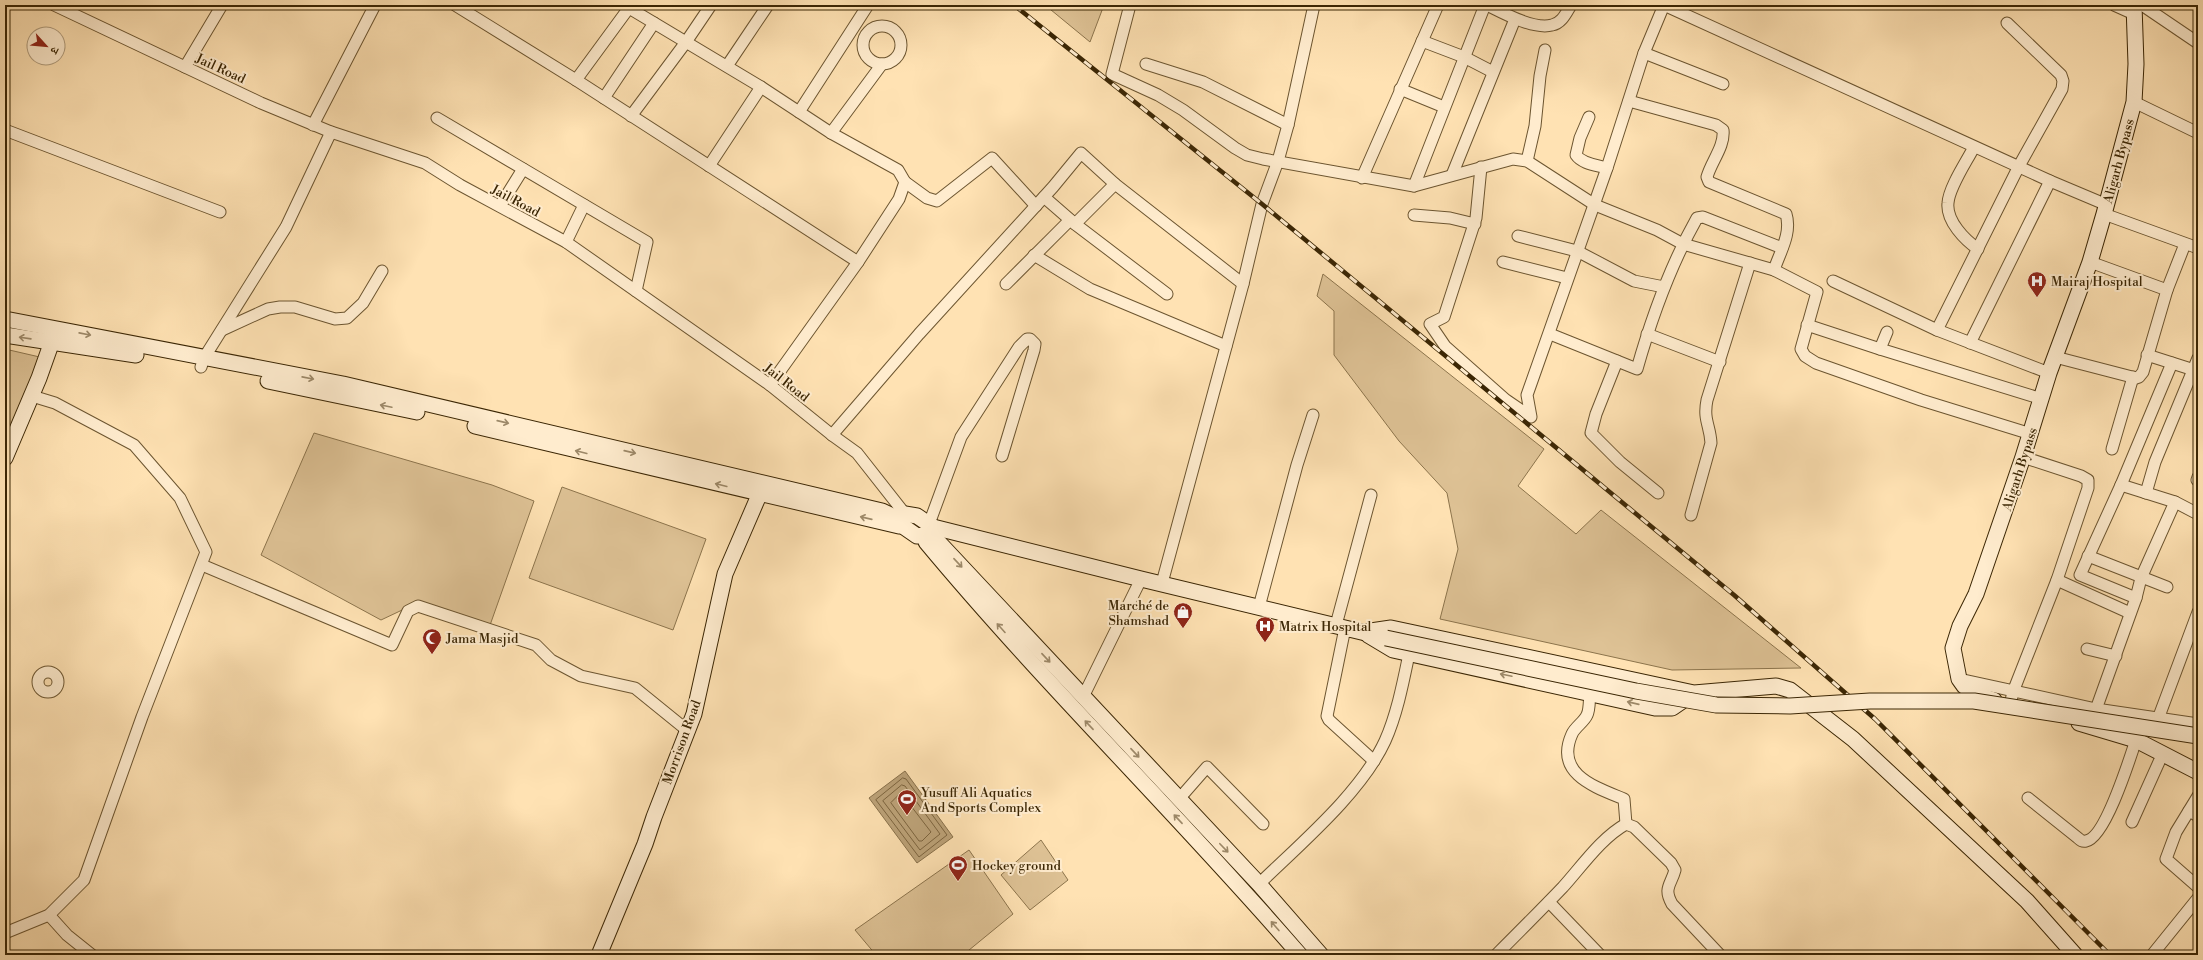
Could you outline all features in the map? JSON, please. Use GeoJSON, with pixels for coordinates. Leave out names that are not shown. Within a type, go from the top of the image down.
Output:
{"type":"FeatureCollection","features":[{"type":"Feature","properties":{"kind":"main road","name":"Aligarh Bypass"},"geometry":{"type":"LineString","coordinates":[[2137,8],[2134,102],[2090,262],[2049,373],[2024,457],[1976,594],[1960,626],[1953,648],[1959,679],[1964,686],[1976,694],[2012,698],[2090,726],[2136,740],[2198,772]]}},
{"type":"Feature","properties":{"kind":"main road"},"geometry":{"type":"LineString","coordinates":[[5,319],[54,335],[120,352],[202,363],[761,489],[882,511],[903,520],[917,516],[1061,695],[1226,870],[1300,955]]}},
{"type":"Feature","properties":{"kind":"main road"},"geometry":{"type":"LineString","coordinates":[[5,335],[54,335]]}},
{"type":"Feature","properties":{"kind":"main road"},"geometry":{"type":"LineString","coordinates":[[5,458],[32,396],[54,335]]}},
{"type":"Feature","properties":{"kind":"main road","name":"Morrison Road"},"geometry":{"type":"LineString","coordinates":[[599,955],[645,844],[694,714],[725,574],[761,489]]}},
{"type":"Feature","properties":{"kind":"main road"},"geometry":{"type":"LineString","coordinates":[[929,530],[1162,583],[1386,638],[1642,693],[1716,706],[1790,706],[1870,701],[1974,701],[2198,736]]}},
{"type":"Feature","properties":{"kind":"main road"},"geometry":{"type":"LineString","coordinates":[[929,530],[1178,799],[1259,884],[1322,955]]}},
{"type":"Feature","properties":{"kind":"main road"},"geometry":{"type":"LineString","coordinates":[[1364,632],[1391,628],[1694,693],[1776,686],[1790,690],[1853,739],[2027,901],[2075,955]]}},
{"type":"Feature","properties":{"kind":"main road"},"geometry":{"type":"LineString","coordinates":[[1364,632],[1393,650],[1656,708],[1672,708],[1694,693]]}},
{"type":"Feature","properties":{"kind":"street","name":"Jail Road"},"geometry":{"type":"LineString","coordinates":[[54,5],[313,125],[425,163],[566,242],[770,385],[832,435],[857,453],[903,520]]}},
{"type":"Feature","properties":{"kind":"street"},"geometry":{"type":"LineString","coordinates":[[185,67],[222,5]]}},
{"type":"Feature","properties":{"kind":"street"},"geometry":{"type":"LineString","coordinates":[[313,125],[376,5]]}},
{"type":"Feature","properties":{"kind":"street"},"geometry":{"type":"LineString","coordinates":[[455,5],[576,80],[858,262]]}},
{"type":"Feature","properties":{"kind":"street"},"geometry":{"type":"LineString","coordinates":[[631,116],[686,42],[711,5]]}},
{"type":"Feature","properties":{"kind":"street"},"geometry":{"type":"LineString","coordinates":[[727,66],[768,5]]}},
{"type":"Feature","properties":{"kind":"street"},"geometry":{"type":"LineString","coordinates":[[799,112],[868,5]]}},
{"type":"Feature","properties":{"kind":"street"},"geometry":{"type":"LineString","coordinates":[[1130,5],[1112,74],[1158,95],[1247,155],[1362,178],[1414,186],[1513,159],[1527,161],[1594,205],[1657,230],[1683,244],[1774,270],[1817,292],[1801,349],[1805,356],[1816,363],[1921,400],[2031,434]]}},
{"type":"Feature","properties":{"kind":"street"},"geometry":{"type":"LineString","coordinates":[[1162,583],[1243,284],[1262,204],[1278,161],[1288,125],[1314,5]]}},
{"type":"Feature","properties":{"kind":"street"},"geometry":{"type":"LineString","coordinates":[[1362,178],[1438,5]]}},
{"type":"Feature","properties":{"kind":"street"},"geometry":{"type":"LineString","coordinates":[[1414,186],[1444,107],[1486,5],[1500,8],[1515,19],[1539,26],[1553,25],[1563,18],[1571,5]]}},
{"type":"Feature","properties":{"kind":"street"},"geometry":{"type":"LineString","coordinates":[[1481,167],[1475,224],[1444,317],[1430,324],[1444,346],[1506,400],[1531,417],[1527,395],[1550,334],[1567,278],[1608,168],[1644,53],[1664,5],[2019,166],[2105,209],[2185,244],[2198,248]]}},
{"type":"Feature","properties":{"kind":"street"},"geometry":{"type":"LineString","coordinates":[[2114,5],[2137,8],[2198,43]]}},
{"type":"Feature","properties":{"kind":"street"},"geometry":{"type":"LineString","coordinates":[[576,80],[628,6],[761,87],[831,133],[898,170],[905,182],[927,198],[937,201],[992,158],[1036,206]]}},
{"type":"Feature","properties":{"kind":"street"},"geometry":{"type":"LineString","coordinates":[[1452,175],[1515,19]]}},
{"type":"Feature","properties":{"kind":"street"},"geometry":{"type":"LineString","coordinates":[[604,98],[654,23]]}},
{"type":"Feature","properties":{"kind":"street"},"geometry":{"type":"LineString","coordinates":[[1937,330],[2019,166],[2062,89],[2064,81],[2060,75],[2007,23]]}},
{"type":"Feature","properties":{"kind":"street"},"geometry":{"type":"LineString","coordinates":[[1422,41],[1464,57],[1493,72]]}},
{"type":"Feature","properties":{"kind":"street"},"geometry":{"type":"LineString","coordinates":[[1527,161],[1535,126],[1540,76],[1545,50]]}},
{"type":"Feature","properties":{"kind":"street"},"geometry":{"type":"LineString","coordinates":[[1644,53],[1723,84]]}},
{"type":"Feature","properties":{"kind":"street"},"geometry":{"type":"LineString","coordinates":[[831,133],[882,64]]}},
{"type":"Feature","properties":{"kind":"street"},"geometry":{"type":"LineString","coordinates":[[1146,64],[1203,82],[1288,125]]}},
{"type":"Feature","properties":{"kind":"street"},"geometry":{"type":"LineString","coordinates":[[709,166],[761,87]]}},
{"type":"Feature","properties":{"kind":"street"},"geometry":{"type":"LineString","coordinates":[[1400,89],[1444,107]]}},
{"type":"Feature","properties":{"kind":"street"},"geometry":{"type":"LineString","coordinates":[[1629,100],[1716,125],[1723,130],[1718,152],[1707,177],[1709,182],[1786,214],[1788,221],[1788,232],[1774,270]]}},
{"type":"Feature","properties":{"kind":"street"},"geometry":{"type":"LineString","coordinates":[[2134,102],[2198,133]]}},
{"type":"Feature","properties":{"kind":"street"},"geometry":{"type":"LineString","coordinates":[[1589,117],[1580,138],[1576,155],[1579,159],[1585,162],[1608,168]]}},
{"type":"Feature","properties":{"kind":"street"},"geometry":{"type":"LineString","coordinates":[[437,118],[647,242],[636,291]]}},
{"type":"Feature","properties":{"kind":"street"},"geometry":{"type":"LineString","coordinates":[[5,130],[220,212]]}},
{"type":"Feature","properties":{"kind":"street"},"geometry":{"type":"LineString","coordinates":[[202,363],[286,227],[331,132]]}},
{"type":"Feature","properties":{"kind":"street"},"geometry":{"type":"LineString","coordinates":[[1974,146],[1947,204],[1957,230],[1978,249]]}},
{"type":"Feature","properties":{"kind":"street"},"geometry":{"type":"LineString","coordinates":[[832,435],[919,334],[1036,206],[1081,153],[1115,184],[1243,284]]}},
{"type":"Feature","properties":{"kind":"street"},"geometry":{"type":"LineString","coordinates":[[500,206],[523,169]]}},
{"type":"Feature","properties":{"kind":"street"},"geometry":{"type":"LineString","coordinates":[[1970,343],[2050,181]]}},
{"type":"Feature","properties":{"kind":"street"},"geometry":{"type":"LineString","coordinates":[[770,385],[858,262],[900,199],[905,182]]}},
{"type":"Feature","properties":{"kind":"street"},"geometry":{"type":"LineString","coordinates":[[1006,284],[1034,255],[1115,184]]}},
{"type":"Feature","properties":{"kind":"street"},"geometry":{"type":"LineString","coordinates":[[1044,197],[1072,222],[1168,294]]}},
{"type":"Feature","properties":{"kind":"street"},"geometry":{"type":"LineString","coordinates":[[566,242],[584,205]]}},
{"type":"Feature","properties":{"kind":"street"},"geometry":{"type":"LineString","coordinates":[[1414,216],[1450,218],[1475,224]]}},
{"type":"Feature","properties":{"kind":"street"},"geometry":{"type":"LineString","coordinates":[[1550,334],[1637,369],[1647,334],[1664,287],[1683,244],[1697,218],[1703,217],[1782,248]]}},
{"type":"Feature","properties":{"kind":"street"},"geometry":{"type":"LineString","coordinates":[[1518,236],[1577,251],[1634,281],[1664,287]]}},
{"type":"Feature","properties":{"kind":"street"},"geometry":{"type":"LineString","coordinates":[[2055,357],[2133,377],[2141,375],[2167,290],[2185,244]]}},
{"type":"Feature","properties":{"kind":"street"},"geometry":{"type":"LineString","coordinates":[[1034,255],[1090,289],[1226,346]]}},
{"type":"Feature","properties":{"kind":"street"},"geometry":{"type":"LineString","coordinates":[[1503,262],[1567,278]]}},
{"type":"Feature","properties":{"kind":"street"},"geometry":{"type":"LineString","coordinates":[[2090,262],[2167,290]]}},
{"type":"Feature","properties":{"kind":"street"},"geometry":{"type":"LineString","coordinates":[[1691,515],[1711,443],[1710,432],[1705,420],[1704,412],[1750,263]]}},
{"type":"Feature","properties":{"kind":"street"},"geometry":{"type":"LineString","coordinates":[[221,331],[268,309],[280,307],[295,307],[335,319],[347,318],[363,303],[382,271]]}},
{"type":"Feature","properties":{"kind":"street"},"geometry":{"type":"LineString","coordinates":[[1833,281],[1937,330],[2049,373]]}},
{"type":"Feature","properties":{"kind":"street"},"geometry":{"type":"LineString","coordinates":[[1807,325],[1880,349],[2042,398]]}},
{"type":"Feature","properties":{"kind":"street"},"geometry":{"type":"LineString","coordinates":[[1880,349],[1887,332]]}},
{"type":"Feature","properties":{"kind":"street"},"geometry":{"type":"LineString","coordinates":[[1647,334],[1720,362]]}},
{"type":"Feature","properties":{"kind":"street"},"geometry":{"type":"LineString","coordinates":[[929,530],[961,437],[1019,347],[1023,342],[1030,339],[1035,344],[1034,350],[1002,456]]}},
{"type":"Feature","properties":{"kind":"street"},"geometry":{"type":"LineString","coordinates":[[2148,355],[2194,370]]}},
{"type":"Feature","properties":{"kind":"street"},"geometry":{"type":"LineString","coordinates":[[2146,493],[2155,462],[2198,358]]}},
{"type":"Feature","properties":{"kind":"street"},"geometry":{"type":"LineString","coordinates":[[1618,361],[1596,414],[1591,433],[1620,462],[1658,493]]}},
{"type":"Feature","properties":{"kind":"street"},"geometry":{"type":"LineString","coordinates":[[2136,598],[2080,575],[2121,485],[2172,363]]}},
{"type":"Feature","properties":{"kind":"street"},"geometry":{"type":"LineString","coordinates":[[2112,449],[2133,377]]}},
{"type":"Feature","properties":{"kind":"street"},"geometry":{"type":"LineString","coordinates":[[5,933],[49,914],[84,880],[142,717],[206,552],[180,498],[134,445],[55,403],[32,396]]}},
{"type":"Feature","properties":{"kind":"street"},"geometry":{"type":"LineString","coordinates":[[1259,607],[1296,465],[1313,415]]}},
{"type":"Feature","properties":{"kind":"street"},"geometry":{"type":"LineString","coordinates":[[2024,457],[2081,476],[2088,480],[2088,488],[2057,580],[2012,698],[2198,724]]}},
{"type":"Feature","properties":{"kind":"street"},"geometry":{"type":"LineString","coordinates":[[2121,485],[2175,502],[2198,514]]}},
{"type":"Feature","properties":{"kind":"street"},"geometry":{"type":"LineString","coordinates":[[1371,495],[1340,626],[1327,716],[1329,720],[1374,761]]}},
{"type":"Feature","properties":{"kind":"street"},"geometry":{"type":"LineString","coordinates":[[2090,726],[2136,598],[2141,578],[2175,502]]}},
{"type":"Feature","properties":{"kind":"street"},"geometry":{"type":"LineString","coordinates":[[2088,556],[2167,587]]}},
{"type":"Feature","properties":{"kind":"street"},"geometry":{"type":"LineString","coordinates":[[202,565],[392,645],[408,611],[418,606],[536,645],[551,660],[581,676],[635,688],[688,731]]}},
{"type":"Feature","properties":{"kind":"street"},"geometry":{"type":"LineString","coordinates":[[1083,697],[1141,579]]}},
{"type":"Feature","properties":{"kind":"street"},"geometry":{"type":"LineString","coordinates":[[2057,580],[2130,613]]}},
{"type":"Feature","properties":{"kind":"street"},"geometry":{"type":"LineString","coordinates":[[2158,719],[2198,612]]}},
{"type":"Feature","properties":{"kind":"street"},"geometry":{"type":"LineString","coordinates":[[2087,649],[2116,656]]}},
{"type":"Feature","properties":{"kind":"street"},"geometry":{"type":"LineString","coordinates":[[1259,884],[1337,809],[1374,761],[1385,741],[1403,688],[1409,654]]}},
{"type":"Feature","properties":{"kind":"street"},"geometry":{"type":"LineString","coordinates":[[1590,693],[1588,714],[1573,733],[1566,751],[1573,768],[1587,783],[1624,799],[1626,824]]}},
{"type":"Feature","properties":{"kind":"street"},"geometry":{"type":"LineString","coordinates":[[2028,798],[2078,838],[2084,841],[2089,840],[2106,819],[2136,740]]}},
{"type":"Feature","properties":{"kind":"street"},"geometry":{"type":"LineString","coordinates":[[2132,822],[2163,753]]}},
{"type":"Feature","properties":{"kind":"street"},"geometry":{"type":"LineString","coordinates":[[1178,799],[1208,767],[1262,824]]}},
{"type":"Feature","properties":{"kind":"street"},"geometry":{"type":"LineString","coordinates":[[2198,796],[2194,813],[2176,832],[2166,859],[2198,887]]}},
{"type":"Feature","properties":{"kind":"street"},"geometry":{"type":"LineString","coordinates":[[1496,955],[1549,902],[1601,845],[1618,829],[1626,824]]}},
{"type":"Feature","properties":{"kind":"street"},"geometry":{"type":"LineString","coordinates":[[1626,824],[1634,827],[1671,863],[1675,870],[1667,889],[1667,896],[1672,904],[1720,955]]}},
{"type":"Feature","properties":{"kind":"street"},"geometry":{"type":"LineString","coordinates":[[2152,955],[2198,898]]}},
{"type":"Feature","properties":{"kind":"street"},"geometry":{"type":"LineString","coordinates":[[1549,902],[1600,955]]}},
{"type":"Feature","properties":{"kind":"street"},"geometry":{"type":"LineString","coordinates":[[49,914],[66,935],[92,955]]}},
{"type":"Feature","properties":{"kind":"shaded area"},"geometry":{"type":"Polygon","coordinates":[[[1045,5],[1104,5],[1090,42],[1045,5]]]}},
{"type":"Feature","properties":{"kind":"shaded area"},"geometry":{"type":"Polygon","coordinates":[[[1323,274],[1544,449],[1518,486],[1576,534],[1601,510],[1801,668],[1672,670],[1440,619],[1458,549],[1447,493],[1399,441],[1334,355],[1334,311],[1317,296],[1323,274]]]}},
{"type":"Feature","properties":{"kind":"shaded area"},"geometry":{"type":"Polygon","coordinates":[[[5,349],[44,358],[5,445],[5,349]]]}},
{"type":"Feature","properties":{"kind":"shaded area"},"geometry":{"type":"Polygon","coordinates":[[[314,433],[492,485],[534,501],[489,628],[417,603],[381,620],[261,555],[314,433]]]}},
{"type":"Feature","properties":{"kind":"shaded area"},"geometry":{"type":"Polygon","coordinates":[[[562,487],[706,539],[673,630],[529,578],[562,487]]]}},
{"type":"Feature","properties":{"kind":"shaded area"},"geometry":{"type":"Polygon","coordinates":[[[1041,840],[1068,880],[1030,910],[1001,875],[1041,840]]]}},
{"type":"Feature","properties":{"kind":"shaded area","name":"Hockey ground"},"geometry":{"type":"Polygon","coordinates":[[[969,850],[1013,914],[963,955],[876,955],[855,930],[969,850]]]}},
{"type":"Feature","properties":{"kind":"water"},"geometry":{"type":"Polygon","coordinates":[[[905,771],[953,837],[917,863],[869,798],[905,771]]]}},
{"type":"Feature","properties":{"kind":"railway"},"geometry":{"type":"LineString","coordinates":[[1014,5],[1262,204],[1734,595],[1875,719],[2110,955]]}},
{"type":"Feature","properties":{"kind":"place","name":"Mairaj Hospital"},"geometry":{"type":"Point","coordinates":[2037,298]}},
{"type":"Feature","properties":{"kind":"place","name":"Marché de Shamshad"},"geometry":{"type":"Point","coordinates":[1183,629]}},
{"type":"Feature","properties":{"kind":"place","name":"Matrix Hospital"},"geometry":{"type":"Point","coordinates":[1265,643]}},
{"type":"Feature","properties":{"kind":"place","name":"Jama Masjid"},"geometry":{"type":"Point","coordinates":[432,655]}},
{"type":"Feature","properties":{"kind":"place","name":"Yusuff Ali Aquatics And Sports Complex"},"geometry":{"type":"Point","coordinates":[907,816]}},
{"type":"Feature","properties":{"kind":"place","name":"Hockey ground"},"geometry":{"type":"Point","coordinates":[958,882]}}]}
